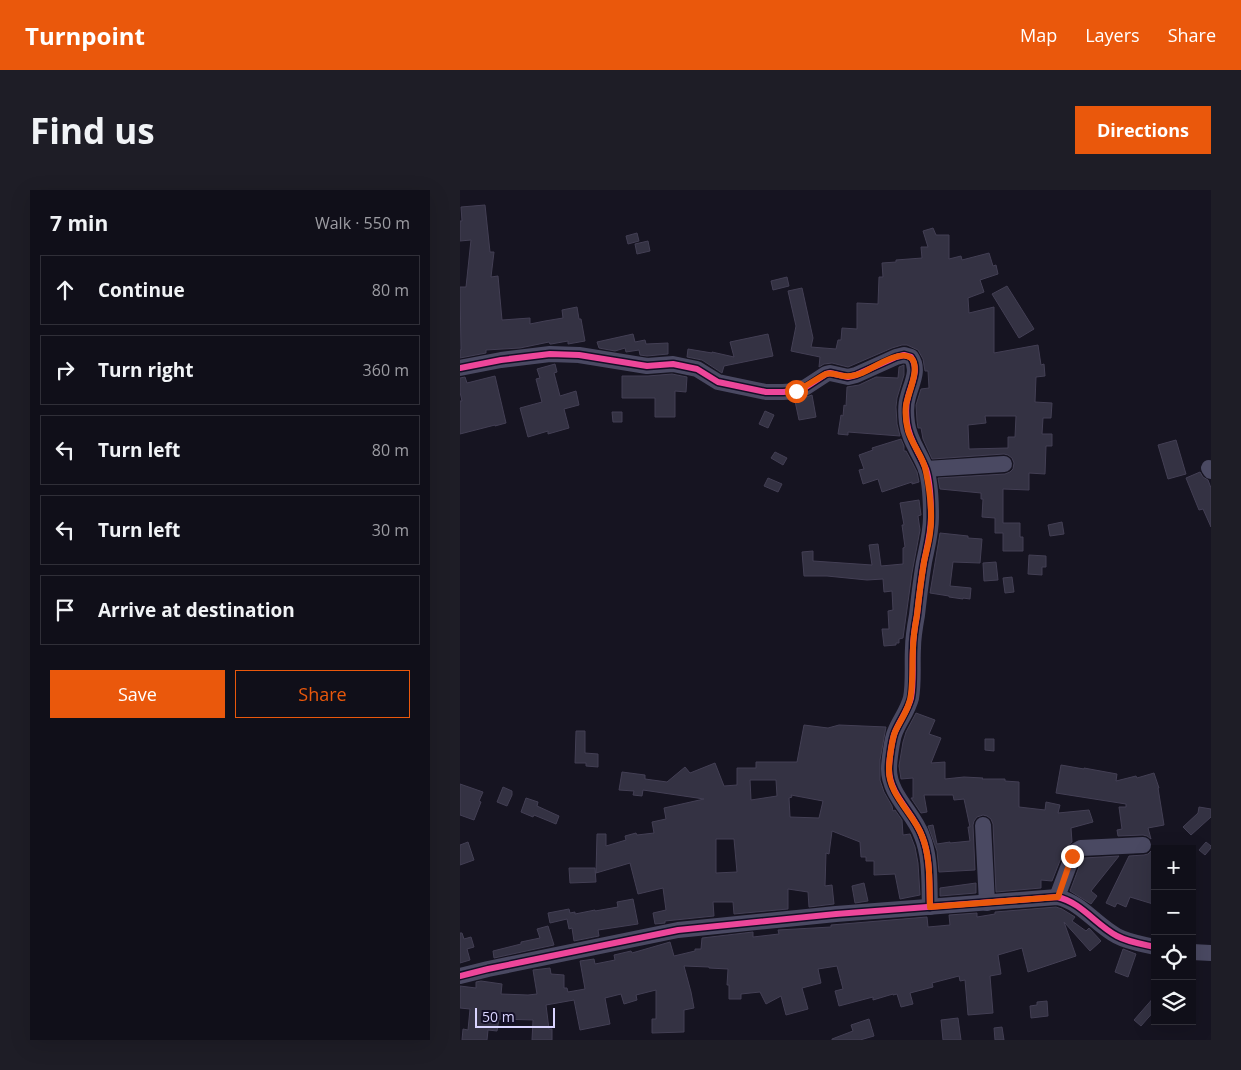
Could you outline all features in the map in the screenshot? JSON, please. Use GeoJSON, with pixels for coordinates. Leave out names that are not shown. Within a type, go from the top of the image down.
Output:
{"type":"FeatureCollection","features":[{"type":"Feature","properties":{"kind":"street"},"geometry":{"type":"LineString","coordinates":[[460,368],[501,360],[550,354],[579,356],[647,366],[673,364],[697,369],[718,382],[766,392],[782,392],[801,389],[826,374],[856,375],[896,357],[904,355],[911,358],[915,365],[915,374],[906,408],[908,430],[926,469],[931,516],[915,630],[911,694],[909,706],[894,734],[889,769],[890,777],[898,796],[920,830],[923,838],[927,852],[930,907]]}},
{"type":"Feature","properties":{"kind":"street"},"geometry":{"type":"LineString","coordinates":[[926,469],[1004,464]]}},
{"type":"Feature","properties":{"kind":"street"},"geometry":{"type":"LineString","coordinates":[[982,826],[987,902]]}},
{"type":"Feature","properties":{"kind":"street"},"geometry":{"type":"LineString","coordinates":[[1058,897],[1074,852],[1081,848],[1143,845]]}},
{"type":"Feature","properties":{"kind":"street"},"geometry":{"type":"LineString","coordinates":[[460,976],[678,930],[836,914],[1058,897],[1076,905],[1116,936],[1131,942],[1151,946]]}},
{"type":"Feature","properties":{"kind":"street"},"geometry":{"type":"LineString","coordinates":[[1196,952],[1211,954]]}},
{"type":"Feature","properties":{"kind":"building"},"geometry":{"type":"Polygon","coordinates":[[[485,205],[490,252],[494,252],[491,277],[498,276],[502,320],[530,318],[530,324],[563,318],[562,310],[577,307],[585,341],[568,344],[568,341],[551,344],[549,342],[520,348],[486,350],[486,353],[460,358],[460,287],[466,287],[471,240],[460,241],[461,207],[485,205]]]}},
{"type":"Feature","properties":{"kind":"building"},"geometry":{"type":"Polygon","coordinates":[[[933,228],[936,235],[949,235],[949,259],[961,256],[962,260],[989,253],[993,266],[996,265],[998,274],[980,280],[984,292],[968,298],[969,313],[994,307],[994,353],[1038,345],[1041,365],[1044,364],[1045,376],[1036,377],[1035,402],[1052,403],[1051,418],[1043,418],[1042,434],[1052,434],[1052,446],[1046,446],[1045,474],[1029,473],[1029,490],[1003,489],[1003,523],[1020,523],[1023,551],[1003,551],[1003,533],[995,533],[995,518],[982,517],[983,499],[981,499],[981,493],[940,489],[938,478],[1005,474],[1013,469],[1014,463],[1012,458],[1004,454],[932,459],[923,439],[921,428],[918,428],[917,421],[916,405],[921,389],[929,388],[928,371],[925,371],[923,359],[918,350],[902,345],[848,367],[832,363],[819,367],[820,357],[791,351],[796,326],[788,291],[802,288],[813,338],[811,347],[836,349],[838,340],[841,340],[842,328],[857,329],[857,303],[878,304],[879,277],[883,277],[882,263],[922,258],[921,247],[928,247],[923,231],[933,228]],[[985,416],[986,423],[968,425],[969,449],[1008,448],[1008,437],[1015,437],[1016,416],[985,416]]]}},
{"type":"Feature","properties":{"kind":"building"},"geometry":{"type":"Polygon","coordinates":[[[637,233],[639,241],[628,244],[626,236],[637,233]]]}},
{"type":"Feature","properties":{"kind":"building"},"geometry":{"type":"Polygon","coordinates":[[[648,241],[650,251],[637,254],[635,244],[648,241]]]}},
{"type":"Feature","properties":{"kind":"building"},"geometry":{"type":"Polygon","coordinates":[[[787,277],[789,286],[773,290],[771,281],[787,277]]]}},
{"type":"Feature","properties":{"kind":"building"},"geometry":{"type":"Polygon","coordinates":[[[1007,286],[1034,329],[1019,338],[992,294],[1007,286]]]}},
{"type":"Feature","properties":{"kind":"building"},"geometry":{"type":"Polygon","coordinates":[[[633,334],[635,342],[645,340],[646,344],[668,343],[668,354],[647,356],[640,355],[639,350],[626,352],[625,348],[615,351],[599,348],[597,342],[633,334]]]}},
{"type":"Feature","properties":{"kind":"building"},"geometry":{"type":"Polygon","coordinates":[[[768,334],[773,356],[724,366],[722,373],[702,360],[687,357],[688,349],[734,357],[730,342],[768,334]]]}},
{"type":"Feature","properties":{"kind":"building"},"geometry":{"type":"Polygon","coordinates":[[[555,364],[557,372],[554,373],[560,396],[576,391],[579,405],[564,409],[569,428],[548,434],[548,431],[528,437],[520,408],[542,402],[536,379],[540,378],[537,369],[555,364]]]}},
{"type":"Feature","properties":{"kind":"building"},"geometry":{"type":"Polygon","coordinates":[[[904,365],[904,375],[896,407],[900,436],[848,432],[848,435],[838,434],[841,415],[843,416],[844,405],[846,406],[847,387],[859,385],[876,377],[898,378],[899,367],[904,365]]]}},
{"type":"Feature","properties":{"kind":"building"},"geometry":{"type":"Polygon","coordinates":[[[672,374],[687,377],[686,392],[675,391],[675,417],[655,417],[655,398],[622,398],[622,376],[672,374]]]}},
{"type":"Feature","properties":{"kind":"building"},"geometry":{"type":"Polygon","coordinates":[[[495,376],[506,423],[460,434],[460,401],[462,401],[460,378],[465,377],[467,383],[495,376]]]}},
{"type":"Feature","properties":{"kind":"building"},"geometry":{"type":"Polygon","coordinates":[[[812,395],[816,417],[799,420],[795,401],[812,395]]]}},
{"type":"Feature","properties":{"kind":"building"},"geometry":{"type":"Polygon","coordinates":[[[765,411],[774,415],[768,428],[759,424],[765,411]]]}},
{"type":"Feature","properties":{"kind":"building"},"geometry":{"type":"Polygon","coordinates":[[[612,412],[622,412],[622,422],[613,422],[612,412]]]}},
{"type":"Feature","properties":{"kind":"building"},"geometry":{"type":"Polygon","coordinates":[[[901,439],[904,451],[906,451],[917,472],[919,482],[912,484],[912,482],[882,492],[878,479],[863,484],[859,470],[864,469],[859,455],[873,450],[872,448],[901,439]]]}},
{"type":"Feature","properties":{"kind":"building"},"geometry":{"type":"Polygon","coordinates":[[[1176,440],[1186,474],[1168,479],[1158,445],[1176,440]]]}},
{"type":"Feature","properties":{"kind":"building"},"geometry":{"type":"Polygon","coordinates":[[[775,452],[787,458],[783,465],[771,458],[775,452]]]}},
{"type":"Feature","properties":{"kind":"building"},"geometry":{"type":"Polygon","coordinates":[[[1200,472],[1208,480],[1211,488],[1211,527],[1203,509],[1199,510],[1186,478],[1200,472]]]}},
{"type":"Feature","properties":{"kind":"building"},"geometry":{"type":"Polygon","coordinates":[[[768,478],[782,484],[778,492],[764,486],[768,478]]]}},
{"type":"Feature","properties":{"kind":"building"},"geometry":{"type":"Polygon","coordinates":[[[919,500],[921,515],[918,516],[920,530],[903,638],[899,639],[899,643],[896,643],[896,645],[884,646],[882,629],[889,629],[888,611],[893,610],[892,591],[884,592],[883,579],[867,580],[804,576],[802,552],[813,551],[813,561],[872,565],[869,545],[878,544],[881,566],[903,564],[903,548],[905,547],[902,525],[904,525],[900,503],[919,500]]]}},
{"type":"Feature","properties":{"kind":"building"},"geometry":{"type":"Polygon","coordinates":[[[1062,522],[1064,534],[1050,536],[1048,525],[1062,522]]]}},
{"type":"Feature","properties":{"kind":"building"},"geometry":{"type":"Polygon","coordinates":[[[940,533],[982,539],[980,563],[953,562],[950,586],[971,588],[970,599],[930,593],[940,533]]]}},
{"type":"Feature","properties":{"kind":"building"},"geometry":{"type":"Polygon","coordinates":[[[1029,555],[1046,556],[1046,567],[1042,567],[1042,575],[1028,574],[1029,555]]]}},
{"type":"Feature","properties":{"kind":"building"},"geometry":{"type":"Polygon","coordinates":[[[996,562],[998,580],[984,581],[983,563],[996,562]]]}},
{"type":"Feature","properties":{"kind":"building"},"geometry":{"type":"Polygon","coordinates":[[[1012,577],[1014,592],[1005,593],[1003,578],[1012,577]]]}},
{"type":"Feature","properties":{"kind":"building"},"geometry":{"type":"Polygon","coordinates":[[[916,713],[935,720],[929,734],[941,738],[931,763],[945,762],[945,779],[964,777],[1005,779],[1005,781],[1019,782],[1019,807],[1045,810],[1046,802],[1060,805],[1058,813],[1089,810],[1093,822],[1071,828],[1072,842],[1065,848],[1052,881],[1041,880],[1041,888],[996,892],[993,824],[991,819],[983,815],[977,817],[973,825],[975,870],[939,872],[937,851],[928,826],[933,825],[937,844],[970,841],[968,827],[970,827],[964,799],[954,800],[953,795],[924,795],[927,812],[921,813],[911,798],[913,798],[913,778],[901,779],[899,766],[903,742],[916,713]]]}},
{"type":"Feature","properties":{"kind":"building"},"geometry":{"type":"Polygon","coordinates":[[[804,725],[828,728],[839,725],[886,727],[880,760],[880,780],[893,811],[895,810],[902,820],[903,835],[910,834],[915,847],[920,895],[900,899],[895,874],[874,875],[874,861],[866,861],[866,857],[861,857],[860,842],[832,831],[829,854],[826,853],[825,886],[832,885],[834,904],[809,907],[808,892],[788,889],[788,909],[734,914],[733,902],[713,902],[714,916],[665,921],[665,923],[655,924],[653,913],[666,910],[663,888],[638,894],[630,863],[596,873],[597,834],[606,834],[606,846],[626,840],[625,836],[636,833],[637,835],[654,833],[652,822],[666,819],[664,808],[704,799],[643,790],[642,796],[633,795],[634,791],[619,790],[622,772],[645,775],[645,779],[667,782],[685,767],[690,773],[715,763],[724,786],[737,785],[737,768],[756,768],[756,762],[797,762],[804,725]],[[750,780],[751,800],[777,796],[776,780],[750,780]],[[791,795],[792,797],[789,798],[790,817],[819,818],[823,801],[791,795]],[[716,839],[716,873],[737,872],[734,839],[716,839]]]}},
{"type":"Feature","properties":{"kind":"building"},"geometry":{"type":"Polygon","coordinates":[[[576,731],[585,731],[585,753],[598,754],[598,767],[586,766],[586,763],[575,763],[576,731]]]}},
{"type":"Feature","properties":{"kind":"building"},"geometry":{"type":"Polygon","coordinates":[[[985,739],[994,739],[994,751],[985,750],[985,739]]]}},
{"type":"Feature","properties":{"kind":"building"},"geometry":{"type":"Polygon","coordinates":[[[1061,765],[1117,774],[1116,781],[1154,773],[1159,788],[1164,825],[1148,828],[1151,839],[1143,835],[1118,836],[1117,830],[1122,829],[1119,807],[1126,807],[1126,804],[1056,793],[1061,765]]]}},
{"type":"Feature","properties":{"kind":"building"},"geometry":{"type":"Polygon","coordinates":[[[460,784],[483,792],[474,820],[460,815],[460,784]]]}},
{"type":"Feature","properties":{"kind":"building"},"geometry":{"type":"Polygon","coordinates":[[[503,787],[512,791],[507,806],[497,802],[503,787]]]}},
{"type":"Feature","properties":{"kind":"building"},"geometry":{"type":"Polygon","coordinates":[[[526,798],[538,802],[537,806],[559,816],[556,824],[521,812],[526,798]]]}},
{"type":"Feature","properties":{"kind":"building"},"geometry":{"type":"Polygon","coordinates":[[[1199,807],[1211,809],[1211,817],[1191,835],[1183,827],[1198,813],[1199,807]]]}},
{"type":"Feature","properties":{"kind":"building"},"geometry":{"type":"Polygon","coordinates":[[[468,842],[474,860],[460,865],[460,845],[468,842]]]}},
{"type":"Feature","properties":{"kind":"building"},"geometry":{"type":"Polygon","coordinates":[[[1206,842],[1211,848],[1205,855],[1199,850],[1206,842]]]}},
{"type":"Feature","properties":{"kind":"building"},"geometry":{"type":"Polygon","coordinates":[[[1151,851],[1151,903],[1130,897],[1126,907],[1117,903],[1115,907],[1106,903],[1129,856],[1148,854],[1151,851]]]}},
{"type":"Feature","properties":{"kind":"building"},"geometry":{"type":"Polygon","coordinates":[[[1119,856],[1091,891],[1097,896],[1091,904],[1070,891],[1082,859],[1119,856]]]}},
{"type":"Feature","properties":{"kind":"building"},"geometry":{"type":"Polygon","coordinates":[[[569,868],[595,868],[596,882],[570,883],[569,868]]]}},
{"type":"Feature","properties":{"kind":"building"},"geometry":{"type":"Polygon","coordinates":[[[864,883],[868,901],[855,903],[852,886],[864,883]]]}},
{"type":"Feature","properties":{"kind":"building"},"geometry":{"type":"Polygon","coordinates":[[[976,883],[976,893],[940,896],[940,888],[976,883]]]}},
{"type":"Feature","properties":{"kind":"building"},"geometry":{"type":"Polygon","coordinates":[[[633,899],[638,924],[598,930],[599,936],[574,941],[572,928],[569,929],[567,919],[550,923],[548,913],[569,909],[570,913],[575,912],[575,914],[595,911],[618,907],[617,902],[633,899]]]}},
{"type":"Feature","properties":{"kind":"building"},"geometry":{"type":"Polygon","coordinates":[[[1056,907],[1075,917],[1072,921],[1086,931],[1089,928],[1101,941],[1090,951],[1064,922],[1076,956],[1028,972],[1022,948],[998,955],[1001,974],[990,976],[993,1013],[968,1015],[965,980],[960,981],[959,976],[932,983],[933,987],[910,993],[913,1004],[901,1007],[897,994],[873,1000],[873,997],[839,1006],[835,991],[843,989],[837,966],[818,969],[821,983],[802,988],[808,1009],[786,1015],[781,996],[766,1004],[760,992],[741,994],[741,999],[729,999],[729,985],[727,985],[728,969],[684,966],[694,1008],[684,1010],[684,1032],[652,1033],[652,1019],[656,1019],[656,990],[636,995],[637,1000],[624,1004],[621,994],[605,998],[610,1024],[580,1030],[574,1000],[546,1005],[549,1029],[552,1029],[552,1040],[532,1040],[533,1020],[499,1019],[497,1031],[488,1030],[487,1040],[462,1040],[463,1029],[468,1030],[470,1009],[460,1008],[460,986],[476,988],[476,982],[502,984],[501,994],[537,994],[533,970],[550,968],[551,974],[564,975],[564,988],[567,988],[568,992],[585,989],[580,961],[594,959],[595,964],[615,960],[614,955],[631,951],[632,953],[670,942],[674,956],[695,951],[695,949],[701,949],[702,938],[753,932],[753,937],[779,934],[778,930],[831,927],[831,925],[927,917],[928,927],[950,925],[949,915],[977,913],[977,917],[995,914],[995,912],[1056,907]]]}},
{"type":"Feature","properties":{"kind":"building"},"geometry":{"type":"Polygon","coordinates":[[[548,926],[554,945],[494,958],[493,951],[540,938],[537,929],[548,926]]]}},
{"type":"Feature","properties":{"kind":"building"},"geometry":{"type":"Polygon","coordinates":[[[460,933],[462,933],[464,939],[471,937],[474,947],[467,949],[470,960],[460,963],[460,933]]]}},
{"type":"Feature","properties":{"kind":"building"},"geometry":{"type":"Polygon","coordinates":[[[1123,949],[1136,954],[1128,977],[1115,972],[1123,949]]]}},
{"type":"Feature","properties":{"kind":"building"},"geometry":{"type":"Polygon","coordinates":[[[1047,1001],[1048,1016],[1031,1018],[1030,1006],[1037,1005],[1037,1002],[1047,1001]]]}},
{"type":"Feature","properties":{"kind":"building"},"geometry":{"type":"Polygon","coordinates":[[[1151,1001],[1151,1015],[1141,1026],[1134,1020],[1151,1001]]]}},
{"type":"Feature","properties":{"kind":"building"},"geometry":{"type":"Polygon","coordinates":[[[958,1018],[961,1040],[943,1040],[941,1020],[958,1018]]]}},
{"type":"Feature","properties":{"kind":"building"},"geometry":{"type":"Polygon","coordinates":[[[869,1019],[874,1036],[860,1040],[832,1040],[853,1031],[851,1025],[869,1019]]]}},
{"type":"Feature","properties":{"kind":"building"},"geometry":{"type":"Polygon","coordinates":[[[1002,1027],[1004,1040],[995,1040],[994,1028],[1002,1027]]]}},
{"type":"Feature","properties":{"kind":"cycle path"},"geometry":{"type":"LineString","coordinates":[[460,368],[501,360],[550,354],[579,355],[647,366],[673,364],[697,369],[718,382],[766,392],[783,392],[796,391],[806,387],[826,374],[830,373],[848,377],[896,357],[904,355],[911,357],[914,362],[915,372],[906,404],[908,429],[924,463],[927,474],[931,523],[914,636],[911,698],[894,735],[889,769],[890,778],[897,796],[913,819],[925,844],[929,871],[930,907]]}},
{"type":"Feature","properties":{"kind":"cycle path"},"geometry":{"type":"LineString","coordinates":[[460,976],[678,930],[836,914],[1057,897],[1074,904],[1117,936],[1151,946]]}},
{"type":"Feature","properties":{"kind":"route"},"geometry":{"type":"LineString","coordinates":[[796,391],[826,374],[830,373],[848,377],[864,372],[882,362],[904,355],[914,361],[915,374],[906,408],[907,424],[911,438],[926,469],[931,516],[917,612],[911,694],[909,706],[894,734],[889,769],[892,784],[923,838],[927,852],[930,907],[1058,897],[1072,856]]}}]}
